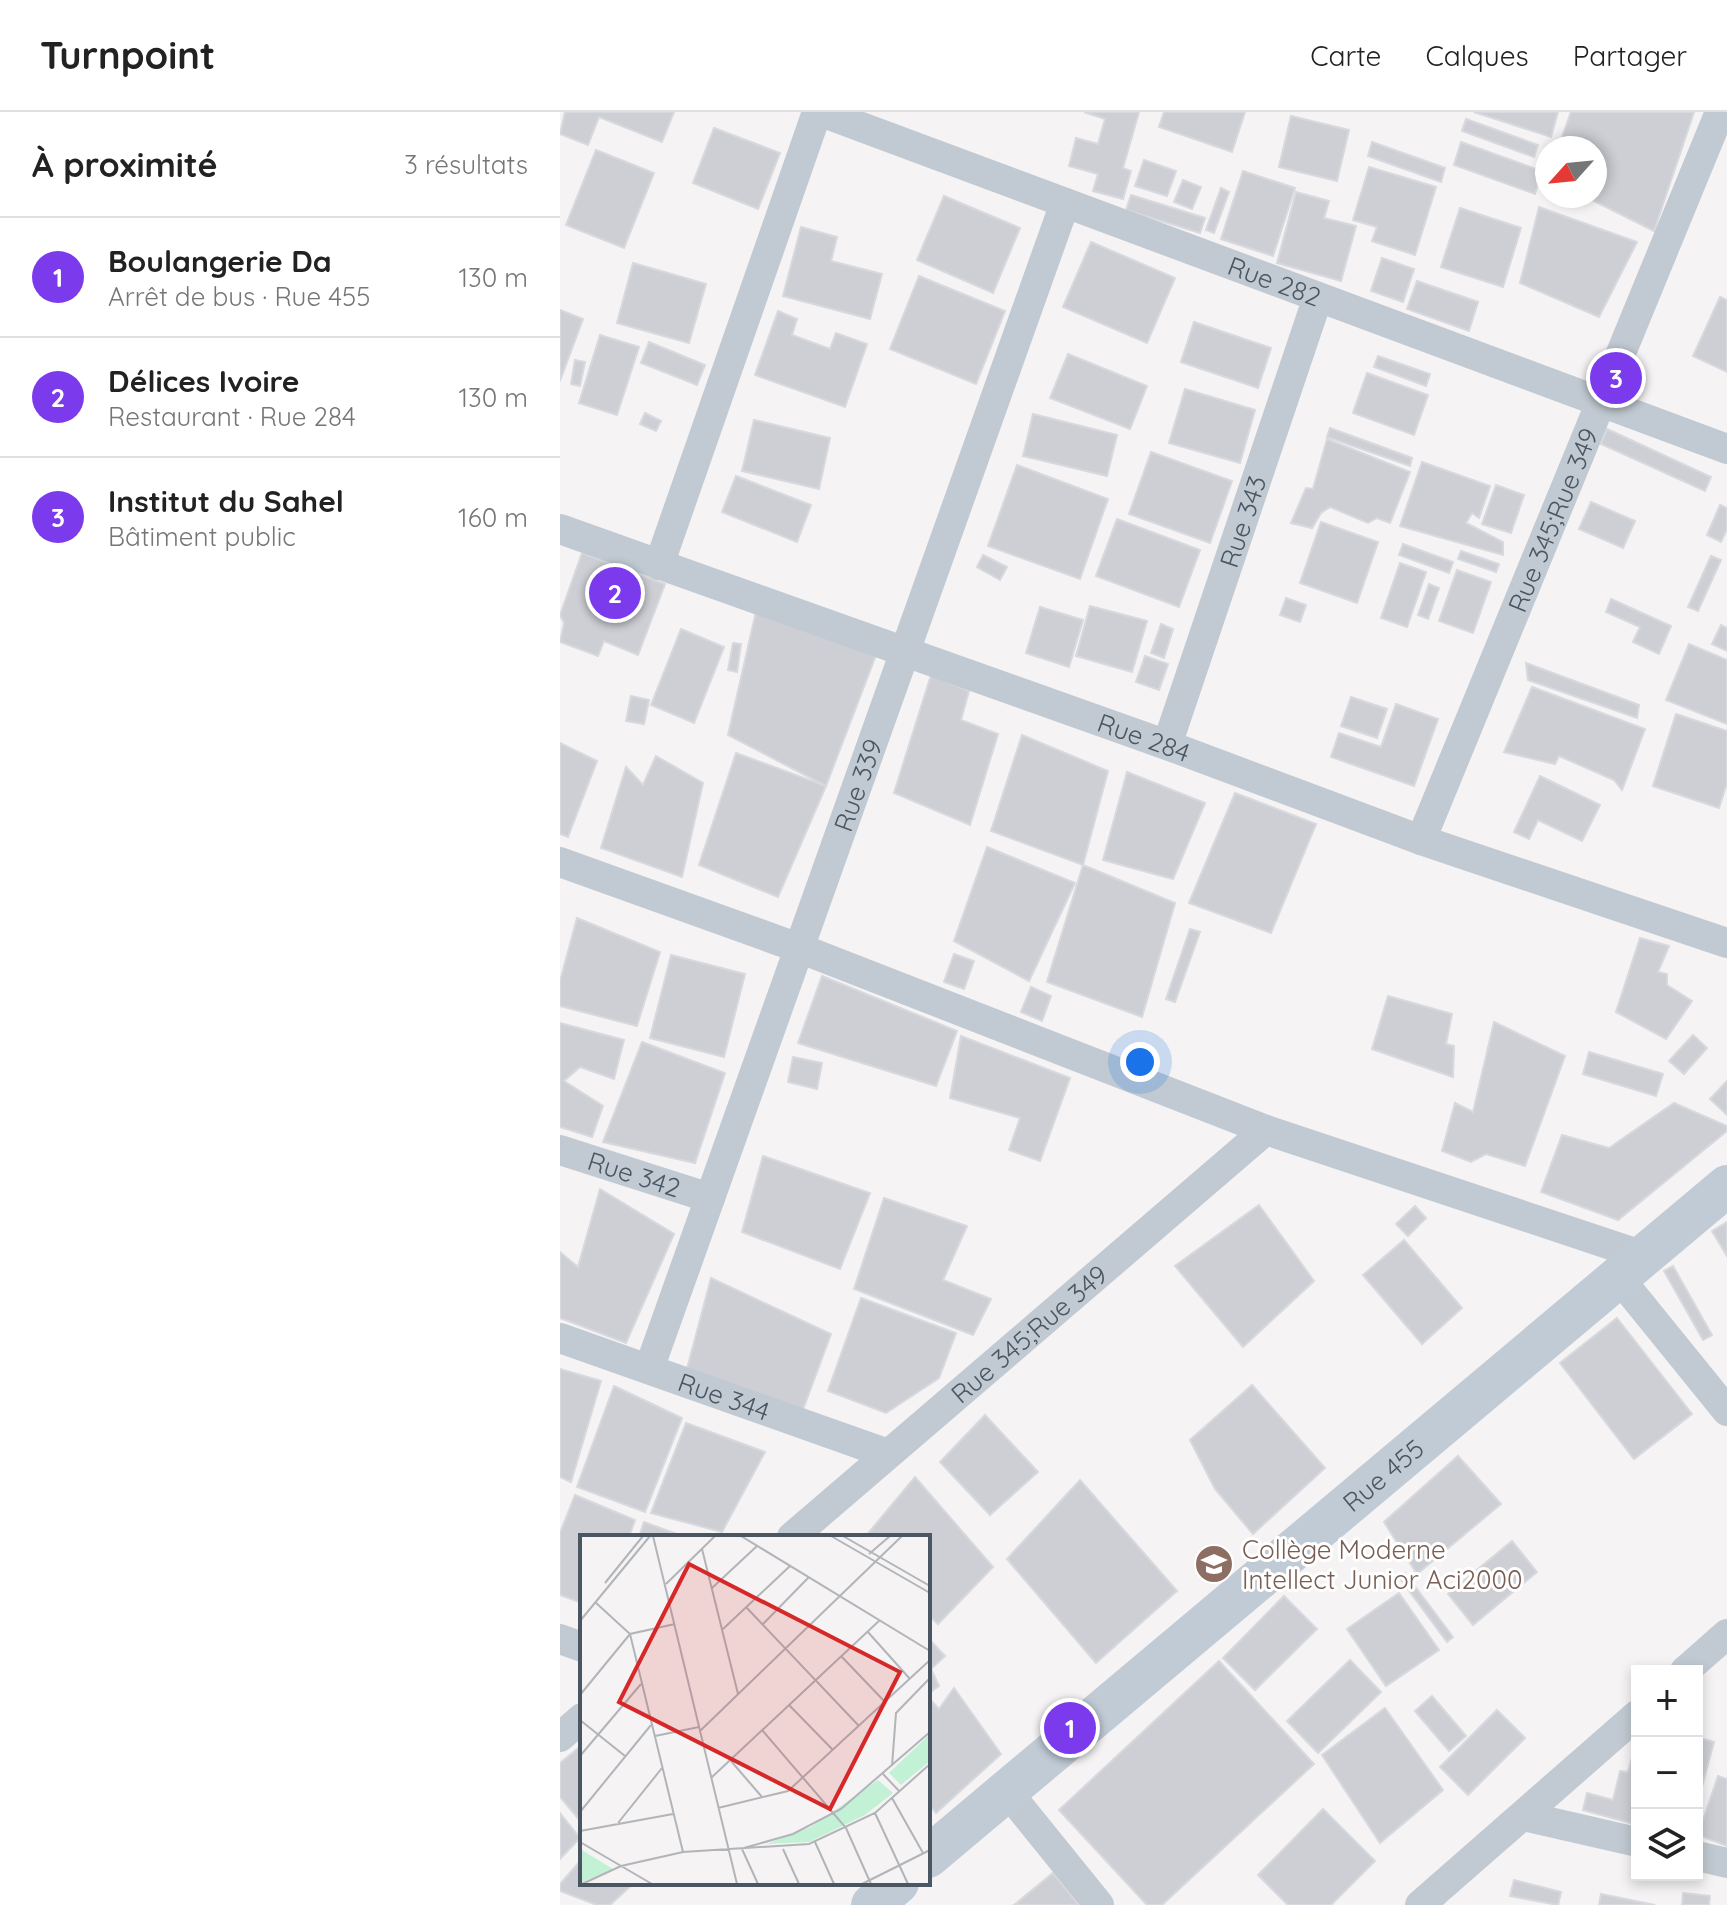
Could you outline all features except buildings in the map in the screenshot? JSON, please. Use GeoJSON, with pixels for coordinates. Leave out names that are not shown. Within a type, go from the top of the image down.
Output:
{"type":"FeatureCollection","features":[{"type":"Feature","properties":{"kind":"street","name":"Rue 282"},"geometry":{"type":"LineString","coordinates":[[819,112],[1727,449]]}},
{"type":"Feature","properties":{"kind":"street"},"geometry":{"type":"LineString","coordinates":[[659,565],[819,112]]}},
{"type":"Feature","properties":{"kind":"street","name":"Rue 345;Rue 349"},"geometry":{"type":"LineString","coordinates":[[1421,840],[1720,112]]}},
{"type":"Feature","properties":{"kind":"street","name":"Rue 339"},"geometry":{"type":"LineString","coordinates":[[649,1369],[1065,203]]}},
{"type":"Feature","properties":{"kind":"street","name":"Rue 343"},"geometry":{"type":"LineString","coordinates":[[1167,745],[1318,297]]}},
{"type":"Feature","properties":{"kind":"street","name":"Rue 284"},"geometry":{"type":"LineString","coordinates":[[560,529],[1167,745],[1421,840],[1727,943]]}},
{"type":"Feature","properties":{"kind":"street"},"geometry":{"type":"LineString","coordinates":[[560,862],[799,948],[1266,1130],[1632,1268],[1727,1411]]}},
{"type":"Feature","properties":{"kind":"street","name":"Rue 345;Rue 349"},"geometry":{"type":"LineString","coordinates":[[794,1535],[1266,1130]]}},
{"type":"Feature","properties":{"kind":"street","name":"Rue 342"},"geometry":{"type":"LineString","coordinates":[[560,1150],[710,1198]]}},
{"type":"Feature","properties":{"kind":"street","name":"Rue 455"},"geometry":{"type":"LineString","coordinates":[[930,1855],[1727,1186]]}},
{"type":"Feature","properties":{"kind":"street","name":"Rue 344"},"geometry":{"type":"LineString","coordinates":[[560,1338],[888,1454]]}},
{"type":"Feature","properties":{"kind":"street"},"geometry":{"type":"LineString","coordinates":[[1692,1665],[1727,1634]]}},
{"type":"Feature","properties":{"kind":"street"},"geometry":{"type":"LineString","coordinates":[[560,1639],[580,1646]]}},
{"type":"Feature","properties":{"kind":"street"},"geometry":{"type":"LineString","coordinates":[[560,1737],[580,1720]]}},
{"type":"Feature","properties":{"kind":"street"},"geometry":{"type":"LineString","coordinates":[[1420,1905],[1631,1720]]}},
{"type":"Feature","properties":{"kind":"street"},"geometry":{"type":"LineString","coordinates":[[1006,1790],[1099,1905]]}},
{"type":"Feature","properties":{"kind":"street"},"geometry":{"type":"LineString","coordinates":[[1524,1816],[1631,1841]]}},
{"type":"Feature","properties":{"kind":"street"},"geometry":{"type":"LineString","coordinates":[[1703,1857],[1727,1863]]}},
{"type":"Feature","properties":{"kind":"street"},"geometry":{"type":"LineString","coordinates":[[872,1905],[896,1885]]}},
{"type":"Feature","properties":{"kind":"place","name":"Institut du Sahel"},"geometry":{"type":"Point","coordinates":[1616,378]}},
{"type":"Feature","properties":{"kind":"place","name":"Délices Ivoire"},"geometry":{"type":"Point","coordinates":[615,593]}},
{"type":"Feature","properties":{"kind":"place","name":"Collège Moderne Intellect Junior Aci2000"},"geometry":{"type":"Point","coordinates":[1214,1564]}},
{"type":"Feature","properties":{"kind":"place","name":"Boulangerie Da"},"geometry":{"type":"Point","coordinates":[1070,1728]}}]}
